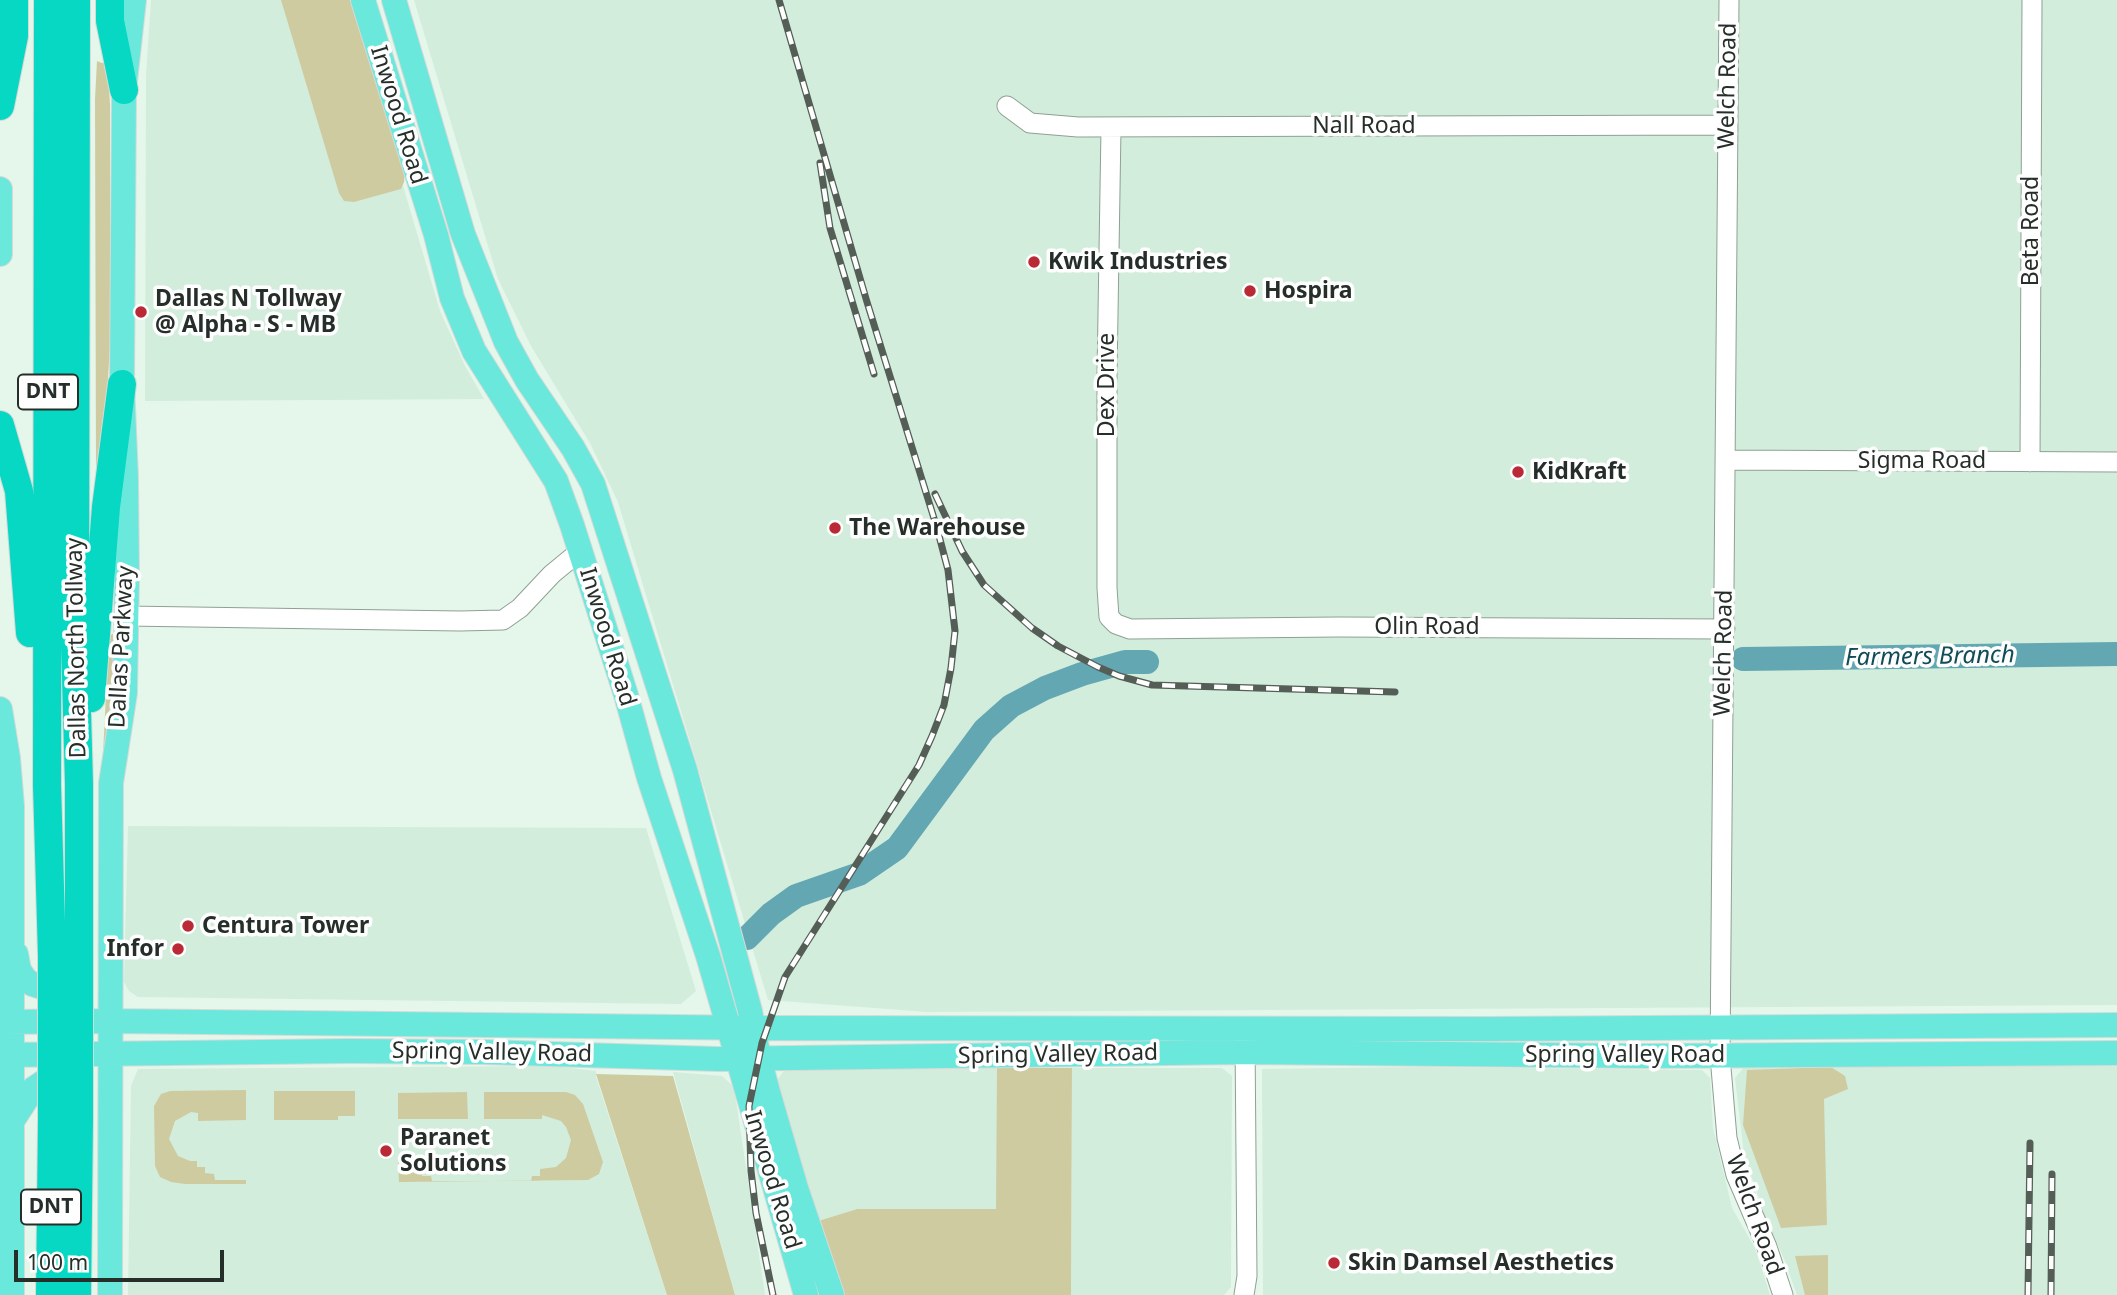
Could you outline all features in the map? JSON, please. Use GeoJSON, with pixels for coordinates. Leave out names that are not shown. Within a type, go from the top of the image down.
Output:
{"type":"FeatureCollection","features":[{"type":"Feature","properties":{"kind":"highway"},"geometry":{"type":"LineString","coordinates":[[0,106],[14,36],[14,0]]}},
{"type":"Feature","properties":{"kind":"highway","name":"Dallas North Tollway"},"geometry":{"type":"LineString","coordinates":[[48,0],[47,785],[66,956]]}},
{"type":"Feature","properties":{"kind":"highway","name":"Dallas North Tollway"},"geometry":{"type":"LineString","coordinates":[[76,0],[75,692],[79,784],[66,956],[65,1119],[77,1295]]}},
{"type":"Feature","properties":{"kind":"highway"},"geometry":{"type":"LineString","coordinates":[[110,0],[110,21],[124,90]]}},
{"type":"Feature","properties":{"kind":"highway"},"geometry":{"type":"LineString","coordinates":[[79,784],[93,681],[106,507],[122,384]]}},
{"type":"Feature","properties":{"kind":"highway"},"geometry":{"type":"LineString","coordinates":[[0,425],[19,491],[36,741],[47,785]]}},
{"type":"Feature","properties":{"kind":"highway","name":"Dallas North Tollway"},"geometry":{"type":"LineString","coordinates":[[50,1295],[65,1119]]}},
{"type":"Feature","properties":{"kind":"main road","name":"Dallas Parkway"},"geometry":{"type":"LineString","coordinates":[[110,1295],[111,783],[125,693],[127,477],[122,384],[124,90],[134,0]]}},
{"type":"Feature","properties":{"kind":"main road","name":"Inwood Road"},"geometry":{"type":"LineString","coordinates":[[363,0],[452,298],[474,351],[556,481],[708,956],[727,1027],[747,1058],[796,1188],[832,1295]]}},
{"type":"Feature","properties":{"kind":"main road","name":"Inwood Road"},"geometry":{"type":"LineString","coordinates":[[394,0],[463,234],[506,342],[593,484],[685,770],[753,1027],[747,1058],[806,1295]]}},
{"type":"Feature","properties":{"kind":"main road"},"geometry":{"type":"LineString","coordinates":[[423,195],[450,187]]}},
{"type":"Feature","properties":{"kind":"main road"},"geometry":{"type":"LineString","coordinates":[[0,188],[0,254]]}},
{"type":"Feature","properties":{"kind":"main road"},"geometry":{"type":"LineString","coordinates":[[580,551],[610,539]]}},
{"type":"Feature","properties":{"kind":"main road"},"geometry":{"type":"LineString","coordinates":[[0,709],[12,806],[13,932],[6,1022],[11,1123],[12,1295]]}},
{"type":"Feature","properties":{"kind":"main road"},"geometry":{"type":"LineString","coordinates":[[649,778],[685,770]]}},
{"type":"Feature","properties":{"kind":"main road"},"geometry":{"type":"LineString","coordinates":[[13,932],[19,970],[25,979],[41,988],[58,992],[83,989],[96,978],[111,932]]}},
{"type":"Feature","properties":{"kind":"main road","name":"Spring Valley Road"},"geometry":{"type":"LineString","coordinates":[[6,1022],[1489,1029],[2117,1025]]}},
{"type":"Feature","properties":{"kind":"main road"},"geometry":{"type":"LineString","coordinates":[[484,1052],[551,1041],[561,1034],[564,1026]]}},
{"type":"Feature","properties":{"kind":"main road"},"geometry":{"type":"LineString","coordinates":[[585,1055],[586,1044],[591,1038],[610,1037],[623,1026]]}},
{"type":"Feature","properties":{"kind":"main road"},"geometry":{"type":"LineString","coordinates":[[1065,1027],[1065,1055]]}},
{"type":"Feature","properties":{"kind":"main road","name":"Spring Valley Road"},"geometry":{"type":"LineString","coordinates":[[6,1055],[484,1052],[747,1058],[1245,1052],[1720,1056],[2117,1053]]}},
{"type":"Feature","properties":{"kind":"main road"},"geometry":{"type":"LineString","coordinates":[[11,1123],[33,1089],[45,1081],[67,1075],[85,1079],[94,1086],[106,1100],[111,1114]]}},
{"type":"Feature","properties":{"kind":"street","name":"Welch Road"},"geometry":{"type":"LineString","coordinates":[[1729,0],[1720,1056],[1727,1138],[1736,1175],[1767,1247],[1783,1295]]}},
{"type":"Feature","properties":{"kind":"street","name":"Beta Road"},"geometry":{"type":"LineString","coordinates":[[2030,462],[2032,0]]}},
{"type":"Feature","properties":{"kind":"street","name":"Nall Road"},"geometry":{"type":"LineString","coordinates":[[1007,106],[1030,123],[1111,128],[1728,125]]}},
{"type":"Feature","properties":{"kind":"street","name":"Dex Drive"},"geometry":{"type":"LineString","coordinates":[[1111,128],[1107,589],[1110,617],[1116,624],[1130,629]]}},
{"type":"Feature","properties":{"kind":"street","name":"Sigma Road"},"geometry":{"type":"LineString","coordinates":[[1727,460],[2117,463]]}},
{"type":"Feature","properties":{"kind":"street"},"geometry":{"type":"LineString","coordinates":[[127,616],[503,620],[520,608],[552,574],[580,551]]}},
{"type":"Feature","properties":{"kind":"street","name":"Olin Road"},"geometry":{"type":"LineString","coordinates":[[1130,629],[1725,629]]}},
{"type":"Feature","properties":{"kind":"street"},"geometry":{"type":"LineString","coordinates":[[1244,1295],[1247,1276],[1245,1027]]}},
{"type":"Feature","properties":{"kind":"shaded area"},"geometry":{"type":"Polygon","coordinates":[[[151,0],[348,0],[440,311],[465,366],[484,399],[145,401],[146,76],[151,0]]]}},
{"type":"Feature","properties":{"kind":"shaded area"},"geometry":{"type":"Polygon","coordinates":[[[281,0],[351,0],[405,174],[401,189],[354,202],[344,201],[339,193],[281,0]]]}},
{"type":"Feature","properties":{"kind":"shaded area"},"geometry":{"type":"Polygon","coordinates":[[[414,0],[2117,0],[2117,1005],[928,1012],[768,1000],[618,502],[591,445],[531,346],[498,279],[414,0]]]}},
{"type":"Feature","properties":{"kind":"shaded area"},"geometry":{"type":"Polygon","coordinates":[[[97,61],[107,61],[110,104],[110,343],[103,471],[96,471],[97,61]]]}},
{"type":"Feature","properties":{"kind":"shaded area"},"geometry":{"type":"Polygon","coordinates":[[[116,632],[115,680],[103,754],[109,636],[116,632]]]}},
{"type":"Feature","properties":{"kind":"shaded area"},"geometry":{"type":"Polygon","coordinates":[[[128,826],[646,828],[696,991],[681,1004],[138,997],[129,991],[124,982],[128,826]]]}},
{"type":"Feature","properties":{"kind":"shaded area"},"geometry":{"type":"Polygon","coordinates":[[[2008,1064],[2117,1066],[2117,1295],[1797,1295],[1764,1214],[1744,1154],[1735,1078],[1744,1067],[2008,1064]]]}},
{"type":"Feature","properties":{"kind":"shaded area"},"geometry":{"type":"Polygon","coordinates":[[[552,1066],[596,1071],[667,1295],[128,1295],[131,1086],[138,1069],[552,1066]]]}},
{"type":"Feature","properties":{"kind":"shaded area"},"geometry":{"type":"Polygon","coordinates":[[[1423,1067],[1702,1070],[1710,1078],[1713,1128],[1732,1208],[1755,1248],[1770,1295],[1263,1295],[1262,1069],[1423,1067]]]}},
{"type":"Feature","properties":{"kind":"shaded area"},"geometry":{"type":"Polygon","coordinates":[[[1831,1067],[1845,1076],[1848,1089],[1824,1099],[1827,1225],[1781,1228],[1743,1125],[1747,1070],[1831,1067]]]}},
{"type":"Feature","properties":{"kind":"shaded area"},"geometry":{"type":"Polygon","coordinates":[[[786,1068],[997,1068],[997,1209],[857,1209],[815,1222],[774,1084],[786,1068]]]}},
{"type":"Feature","properties":{"kind":"shaded area"},"geometry":{"type":"Polygon","coordinates":[[[997,1068],[1072,1068],[1071,1295],[845,1295],[838,1292],[815,1222],[857,1209],[996,1209],[997,1068]]]}},
{"type":"Feature","properties":{"kind":"shaded area"},"geometry":{"type":"Polygon","coordinates":[[[1072,1068],[1222,1068],[1232,1076],[1231,1287],[1224,1295],[1071,1295],[1072,1068]]]}},
{"type":"Feature","properties":{"kind":"shaded area"},"geometry":{"type":"Polygon","coordinates":[[[673,1072],[722,1076],[734,1087],[765,1295],[735,1295],[673,1072]]]}},
{"type":"Feature","properties":{"kind":"shaded area"},"geometry":{"type":"Polygon","coordinates":[[[596,1074],[673,1076],[735,1295],[667,1295],[596,1074]]]}},
{"type":"Feature","properties":{"kind":"shaded area"},"geometry":{"type":"Polygon","coordinates":[[[246,1090],[246,1120],[198,1121],[198,1113],[191,1112],[175,1121],[169,1139],[178,1156],[197,1161],[197,1167],[205,1167],[205,1173],[214,1174],[215,1180],[246,1180],[246,1184],[185,1184],[160,1177],[155,1166],[154,1106],[161,1094],[170,1091],[246,1090]]]}},
{"type":"Feature","properties":{"kind":"shaded area"},"geometry":{"type":"Polygon","coordinates":[[[274,1091],[355,1091],[355,1116],[338,1116],[338,1120],[274,1120],[274,1091]]]}},
{"type":"Feature","properties":{"kind":"shaded area"},"geometry":{"type":"Polygon","coordinates":[[[467,1092],[468,1119],[398,1119],[398,1093],[467,1092]]]}},
{"type":"Feature","properties":{"kind":"shaded area"},"geometry":{"type":"Polygon","coordinates":[[[484,1092],[566,1092],[575,1095],[583,1104],[603,1162],[599,1174],[588,1180],[531,1181],[532,1176],[540,1176],[540,1169],[556,1167],[566,1158],[571,1140],[566,1127],[561,1121],[542,1115],[542,1119],[484,1119],[484,1092]]]}},
{"type":"Feature","properties":{"kind":"shaded area"},"geometry":{"type":"Polygon","coordinates":[[[398,1158],[413,1158],[413,1167],[422,1167],[422,1176],[431,1176],[432,1181],[494,1181],[399,1182],[398,1158]]]}},
{"type":"Feature","properties":{"kind":"shaded area"},"geometry":{"type":"Polygon","coordinates":[[[1828,1255],[1828,1295],[1805,1295],[1795,1256],[1828,1255]]]}},
{"type":"Feature","properties":{"kind":"waterway","name":"Farmers Branch"},"geometry":{"type":"LineString","coordinates":[[1743,659],[2117,654]]}},
{"type":"Feature","properties":{"kind":"waterway","name":"Farmers Branch"},"geometry":{"type":"LineString","coordinates":[[747,938],[771,914],[796,896],[859,874],[897,848],[984,730],[1011,706],[1045,688],[1082,674],[1125,662],[1147,662]]}},
{"type":"Feature","properties":{"kind":"railway"},"geometry":{"type":"LineString","coordinates":[[773,1295],[756,1213],[751,1171],[749,1106],[762,1043],[785,977],[919,765],[944,705],[955,631],[948,570],[937,528],[867,302],[779,0]]}},
{"type":"Feature","properties":{"kind":"railway"},"geometry":{"type":"LineString","coordinates":[[820,163],[830,228],[874,374]]}},
{"type":"Feature","properties":{"kind":"railway"},"geometry":{"type":"LineString","coordinates":[[935,494],[962,551],[984,585],[1032,628],[1058,646],[1098,667],[1152,685],[1395,692]]}},
{"type":"Feature","properties":{"kind":"railway"},"geometry":{"type":"LineString","coordinates":[[2028,1295],[2030,1143]]}},
{"type":"Feature","properties":{"kind":"railway"},"geometry":{"type":"LineString","coordinates":[[2051,1295],[2052,1174]]}},
{"type":"Feature","properties":{"kind":"place","name":"Kwik Industries"},"geometry":{"type":"Point","coordinates":[1034,262]}},
{"type":"Feature","properties":{"kind":"place","name":"Hospira"},"geometry":{"type":"Point","coordinates":[1250,291]}},
{"type":"Feature","properties":{"kind":"place","name":"Dallas N Tollway @ Alpha - S - MB"},"geometry":{"type":"Point","coordinates":[141,312]}},
{"type":"Feature","properties":{"kind":"place","name":"KidKraft"},"geometry":{"type":"Point","coordinates":[1518,472]}},
{"type":"Feature","properties":{"kind":"place","name":"The Warehouse"},"geometry":{"type":"Point","coordinates":[835,528]}},
{"type":"Feature","properties":{"kind":"place","name":"Centura Tower"},"geometry":{"type":"Point","coordinates":[188,926]}},
{"type":"Feature","properties":{"kind":"place","name":"Infor"},"geometry":{"type":"Point","coordinates":[178,949]}},
{"type":"Feature","properties":{"kind":"place","name":"Paranet Solutions"},"geometry":{"type":"Point","coordinates":[386,1151]}},
{"type":"Feature","properties":{"kind":"place","name":"Skin Damsel Aesthetics"},"geometry":{"type":"Point","coordinates":[1334,1263]}}]}
